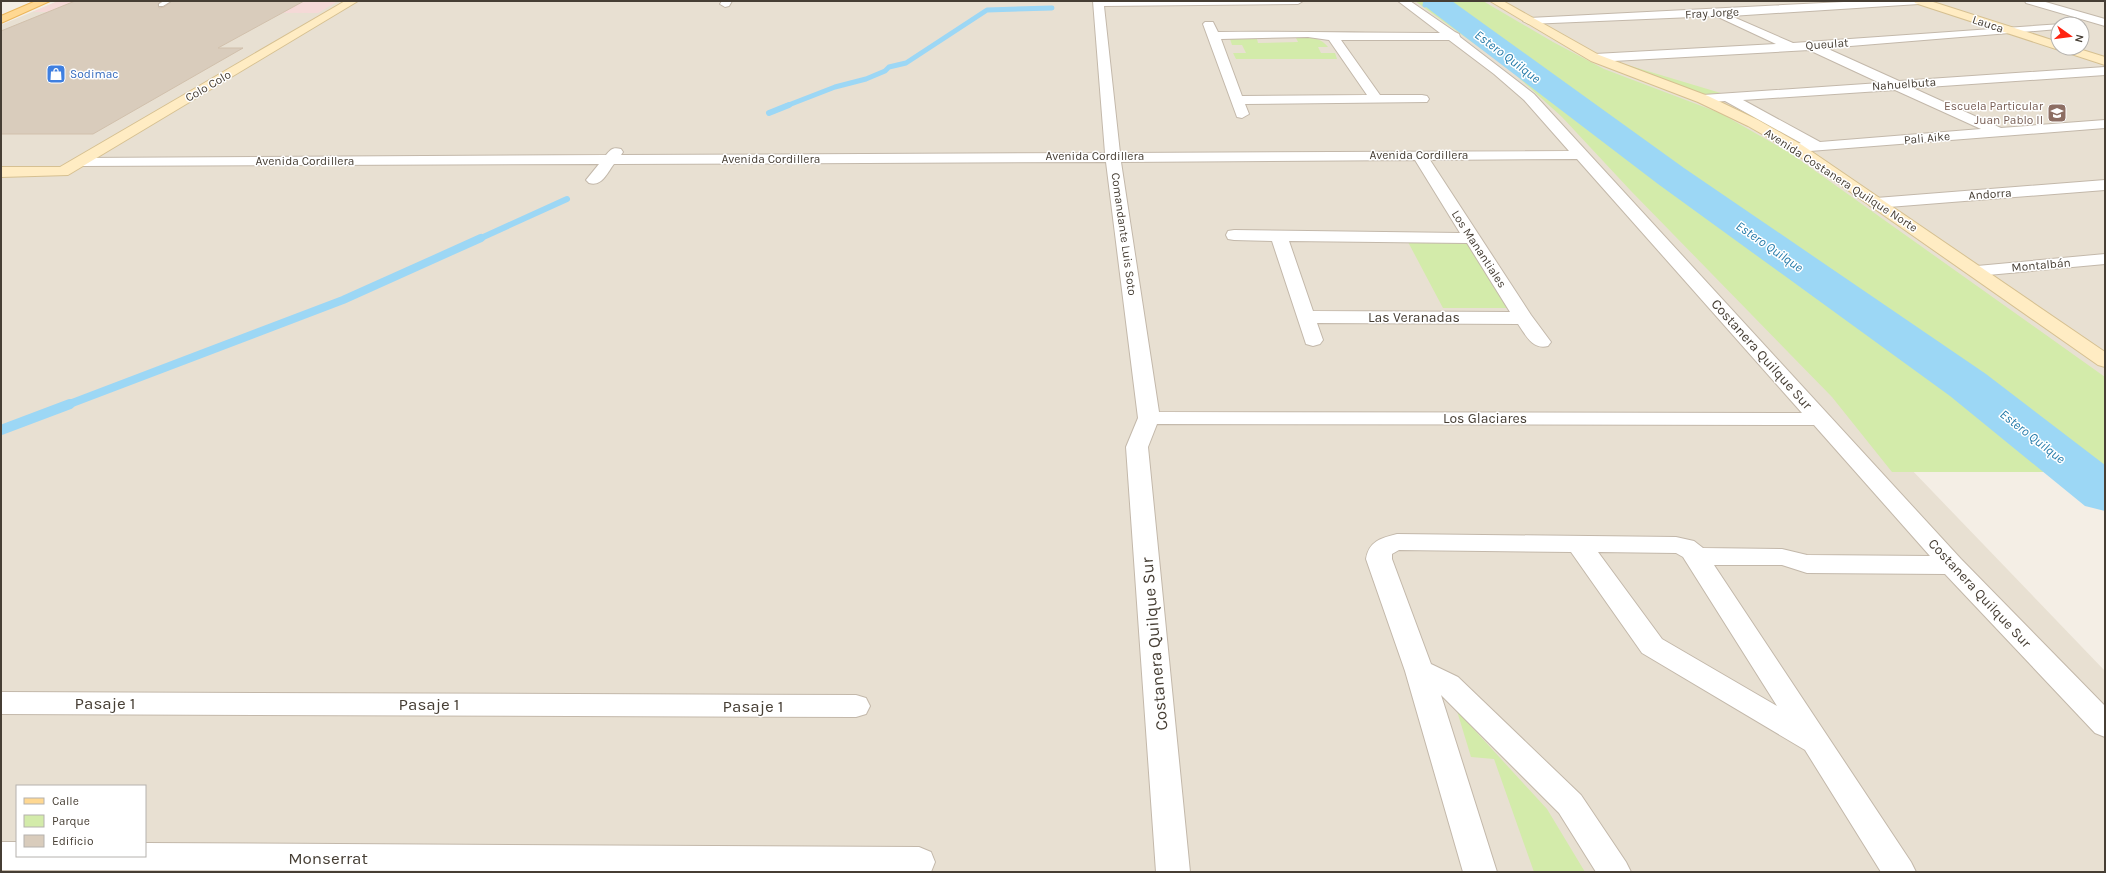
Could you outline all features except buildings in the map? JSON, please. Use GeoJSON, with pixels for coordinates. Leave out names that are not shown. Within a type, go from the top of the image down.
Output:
{"type":"FeatureCollection","features":[{"type":"Feature","properties":{"kind":"main road"},"geometry":{"type":"LineString","coordinates":[[1,11],[26,1]]}},
{"type":"Feature","properties":{"kind":"main road"},"geometry":{"type":"LineString","coordinates":[[1,20],[45,1]]}},
{"type":"Feature","properties":{"kind":"street","name":"Colo Colo"},"geometry":{"type":"LineString","coordinates":[[63,172],[353,1]]}},
{"type":"Feature","properties":{"kind":"street"},"geometry":{"type":"LineString","coordinates":[[1098,2],[1298,1]]}},
{"type":"Feature","properties":{"kind":"street","name":"Costanera Quilque Sur"},"geometry":{"type":"LineString","coordinates":[[1403,1],[1455,36],[1511,80],[1529,97],[1580,155],[1822,419],[1952,565],[2105,725]]}},
{"type":"Feature","properties":{"kind":"street","name":"Avenida Costanera Quilque Norte"},"geometry":{"type":"LineString","coordinates":[[1495,1],[1595,58],[1703,99],[1753,123],[1797,148],[2101,355]]}},
{"type":"Feature","properties":{"kind":"street"},"geometry":{"type":"LineString","coordinates":[[1691,1],[1790,46]]}},
{"type":"Feature","properties":{"kind":"street","name":"Fray Jorge"},"geometry":{"type":"LineString","coordinates":[[1529,21],[1718,13],[1919,1]]}},
{"type":"Feature","properties":{"kind":"street","name":"Lauca"},"geometry":{"type":"LineString","coordinates":[[1919,1],[2050,44]]}},
{"type":"Feature","properties":{"kind":"street"},"geometry":{"type":"LineString","coordinates":[[2030,1],[2104,23]]}},
{"type":"Feature","properties":{"kind":"street","name":"Comandante Luis Soto"},"geometry":{"type":"LineString","coordinates":[[1098,2],[1113,162],[1149,418]]}},
{"type":"Feature","properties":{"kind":"street"},"geometry":{"type":"LineString","coordinates":[[2090,24],[2104,23]]}},
{"type":"Feature","properties":{"kind":"street"},"geometry":{"type":"LineString","coordinates":[[1209,24],[1242,114]]}},
{"type":"Feature","properties":{"kind":"street","name":"Queulat"},"geometry":{"type":"LineString","coordinates":[[1595,58],[1810,46],[2050,27]]}},
{"type":"Feature","properties":{"kind":"street"},"geometry":{"type":"LineString","coordinates":[[1214,36],[1308,34],[1333,37],[1455,36]]}},
{"type":"Feature","properties":{"kind":"street"},"geometry":{"type":"LineString","coordinates":[[1333,37],[1376,99]]}},
{"type":"Feature","properties":{"kind":"street"},"geometry":{"type":"LineString","coordinates":[[1810,46],[1998,132]]}},
{"type":"Feature","properties":{"kind":"street"},"geometry":{"type":"LineString","coordinates":[[2089,56],[2105,61]]}},
{"type":"Feature","properties":{"kind":"street","name":"Nahuelbuta"},"geometry":{"type":"LineString","coordinates":[[1703,99],[2105,71]]}},
{"type":"Feature","properties":{"kind":"street","name":"Avenida Costanera Quilque Norte"},"geometry":{"type":"LineString","coordinates":[[1727,97],[1818,147]]}},
{"type":"Feature","properties":{"kind":"street"},"geometry":{"type":"LineString","coordinates":[[1237,100],[1422,99]]}},
{"type":"Feature","properties":{"kind":"street","name":"Pali Aike"},"geometry":{"type":"LineString","coordinates":[[1797,148],[2105,124]]}},
{"type":"Feature","properties":{"kind":"street","name":"Avenida Cordillera"},"geometry":{"type":"LineString","coordinates":[[1,172],[1113,162],[1423,161],[1580,155]]}},
{"type":"Feature","properties":{"kind":"street","name":"Avenida Cordillera"},"geometry":{"type":"LineString","coordinates":[[1423,161],[1591,167]]}},
{"type":"Feature","properties":{"kind":"street","name":"Los Manantiales"},"geometry":{"type":"LineString","coordinates":[[1423,161],[1523,318],[1541,342]]}},
{"type":"Feature","properties":{"kind":"street","name":"Avenida Cordillera"},"geometry":{"type":"LineString","coordinates":[[1,162],[605,166]]}},
{"type":"Feature","properties":{"kind":"street","name":"Andorra"},"geometry":{"type":"LineString","coordinates":[[1876,203],[2105,185]]}},
{"type":"Feature","properties":{"kind":"street"},"geometry":{"type":"LineString","coordinates":[[1234,235],[1472,238]]}},
{"type":"Feature","properties":{"kind":"street"},"geometry":{"type":"LineString","coordinates":[[1279,235],[1313,340]]}},
{"type":"Feature","properties":{"kind":"street","name":"Montalbán"},"geometry":{"type":"LineString","coordinates":[[1977,270],[2105,260]]}},
{"type":"Feature","properties":{"kind":"street","name":"Las Veranadas"},"geometry":{"type":"LineString","coordinates":[[1306,316],[1523,318]]}},
{"type":"Feature","properties":{"kind":"street","name":"Costanera Quilque Sur"},"geometry":{"type":"LineString","coordinates":[[1149,418],[1137,447],[1173,872]]}},
{"type":"Feature","properties":{"kind":"street","name":"Los Glaciares"},"geometry":{"type":"LineString","coordinates":[[1149,418],[1822,419]]}},
{"type":"Feature","properties":{"kind":"street"},"geometry":{"type":"LineString","coordinates":[[1480,872],[1418,671],[1379,559],[1380,550],[1397,542],[1676,545],[1685,547],[1696,556],[1899,872]]}},
{"type":"Feature","properties":{"kind":"street"},"geometry":{"type":"LineString","coordinates":[[1580,545],[1652,646],[1816,743]]}},
{"type":"Feature","properties":{"kind":"street"},"geometry":{"type":"LineString","coordinates":[[1696,556],[1782,557],[1807,564],[1952,565]]}},
{"type":"Feature","properties":{"kind":"street"},"geometry":{"type":"LineString","coordinates":[[1418,671],[1448,684],[1570,804],[1614,872]]}},
{"type":"Feature","properties":{"kind":"street","name":"Pasaje 1"},"geometry":{"type":"LineString","coordinates":[[1,703],[856,706]]}},
{"type":"Feature","properties":{"kind":"street","name":"Monserrat"},"geometry":{"type":"LineString","coordinates":[[1,856],[16,856]]}},
{"type":"Feature","properties":{"kind":"street","name":"Monserrat"},"geometry":{"type":"LineString","coordinates":[[146,857],[919,862]]}},
{"type":"Feature","properties":{"kind":"lane"},"geometry":{"type":"LineString","coordinates":[[161,4],[168,1]]}},
{"type":"Feature","properties":{"kind":"shaded area"},"geometry":{"type":"Polygon","coordinates":[[[58,1],[2105,1],[2105,483],[2092,472],[1859,415],[2105,671],[2105,872],[1,872],[1,25],[58,1]]]}},
{"type":"Feature","properties":{"kind":"shaded area"},"geometry":{"type":"Polygon","coordinates":[[[58,1],[338,1],[318,13],[33,12],[58,1]]]}},
{"type":"Feature","properties":{"kind":"green space"},"geometry":{"type":"Polygon","coordinates":[[[1415,1],[1483,1],[1553,42],[1604,69],[1720,113],[1790,153],[2105,377],[2105,483],[2092,472],[1892,472],[1832,397],[1631,191],[1562,117],[1508,68],[1415,1]]]}},
{"type":"Feature","properties":{"kind":"green space"},"geometry":{"type":"Polygon","coordinates":[[[1296,38],[1314,38],[1325,43],[1328,47],[1318,47],[1321,53],[1335,53],[1337,59],[1236,59],[1233,53],[1246,53],[1242,45],[1232,45],[1230,39],[1257,39],[1258,43],[1298,42],[1296,38]]]}},
{"type":"Feature","properties":{"kind":"green space"},"geometry":{"type":"Polygon","coordinates":[[[1610,61],[1614,61],[1724,94],[1705,95],[1610,61]]]}},
{"type":"Feature","properties":{"kind":"green space"},"geometry":{"type":"Polygon","coordinates":[[[1408,242],[1467,242],[1507,308],[1443,308],[1408,242]]]}},
{"type":"Feature","properties":{"kind":"green space"},"geometry":{"type":"Polygon","coordinates":[[[1457,711],[1547,809],[1585,872],[1534,872],[1494,759],[1471,757],[1457,711]]]}},
{"type":"Feature","properties":{"kind":"waterway"},"geometry":{"type":"LineString","coordinates":[[1425,5],[1435,1]]}},
{"type":"Feature","properties":{"kind":"waterway","name":"Estero Quilque"},"geometry":{"type":"LineString","coordinates":[[1435,1],[1671,176],[1968,385],[2105,493]]}},
{"type":"Feature","properties":{"kind":"waterway"},"geometry":{"type":"LineString","coordinates":[[786,106],[835,87],[866,79],[885,71],[889,67],[906,63],[987,10],[1052,8]]}},
{"type":"Feature","properties":{"kind":"waterway"},"geometry":{"type":"LineString","coordinates":[[769,113],[789,105]]}},
{"type":"Feature","properties":{"kind":"waterway"},"geometry":{"type":"LineString","coordinates":[[479,239],[567,199]]}},
{"type":"Feature","properties":{"kind":"waterway"},"geometry":{"type":"LineString","coordinates":[[67,405],[343,300],[481,238]]}},
{"type":"Feature","properties":{"kind":"waterway"},"geometry":{"type":"LineString","coordinates":[[1,430],[70,404]]}},
{"type":"Feature","properties":{"kind":"place","name":"Sodimac"},"geometry":{"type":"Point","coordinates":[56,74]}},
{"type":"Feature","properties":{"kind":"place","name":"Escuela Particular Juan Pablo II"},"geometry":{"type":"Point","coordinates":[2057,113]}}]}
